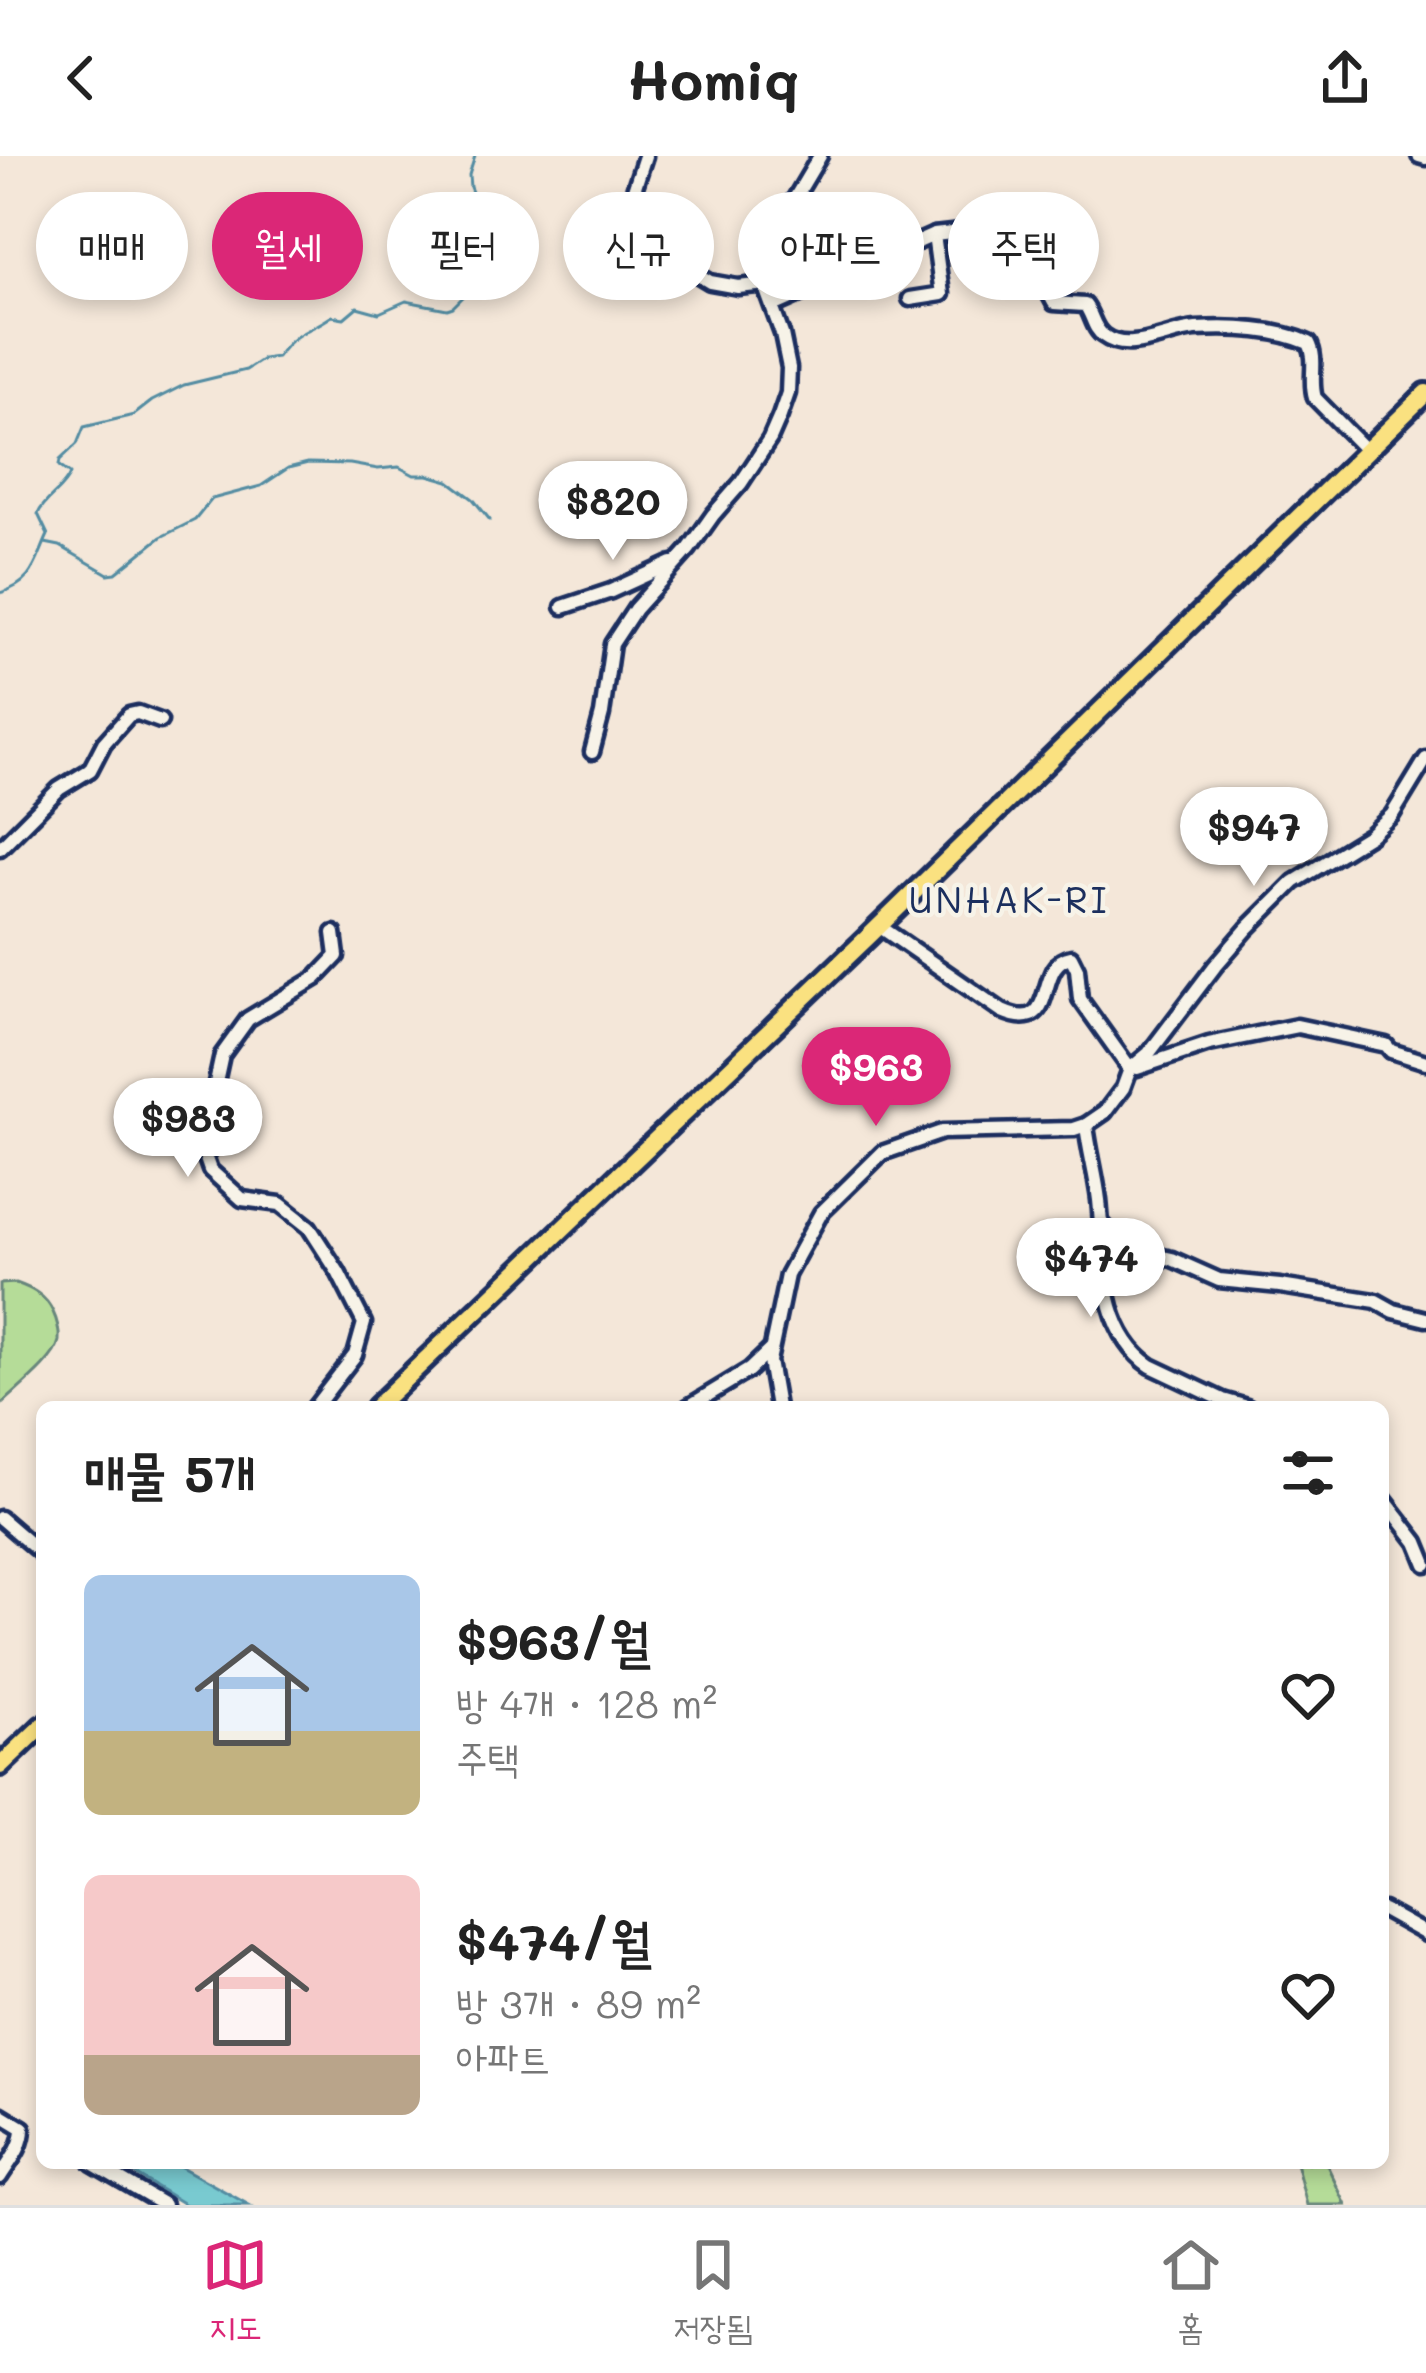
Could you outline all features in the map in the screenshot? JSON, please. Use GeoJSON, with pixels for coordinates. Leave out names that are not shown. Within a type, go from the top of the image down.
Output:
{"type":"FeatureCollection","features":[{"type":"Feature","properties":{"kind":"main road"},"geometry":{"type":"LineString","coordinates":[[382,1401],[880,926],[1426,393]]}},
{"type":"Feature","properties":{"kind":"main road"},"geometry":{"type":"LineString","coordinates":[[0,1766],[36,1732]]}},
{"type":"Feature","properties":{"kind":"street"},"geometry":{"type":"LineString","coordinates":[[645,156],[632,196],[644,238],[710,282],[738,287]]}},
{"type":"Feature","properties":{"kind":"street"},"geometry":{"type":"LineString","coordinates":[[799,192],[820,156]]}},
{"type":"Feature","properties":{"kind":"street"},"geometry":{"type":"LineString","coordinates":[[773,306],[934,235],[986,229],[1018,239],[1054,303],[1085,304],[1099,333],[1122,344],[1193,329],[1280,334],[1309,343],[1315,398],[1366,451]]}},
{"type":"Feature","properties":{"kind":"street"},"geometry":{"type":"LineString","coordinates":[[924,297],[942,294],[934,235]]}},
{"type":"Feature","properties":{"kind":"street"},"geometry":{"type":"LineString","coordinates":[[592,752],[611,644],[741,483],[780,416],[788,393],[788,368],[771,300]]}},
{"type":"Feature","properties":{"kind":"street"},"geometry":{"type":"LineString","coordinates":[[562,607],[678,561]]}},
{"type":"Feature","properties":{"kind":"street"},"geometry":{"type":"LineString","coordinates":[[0,848],[59,789],[90,770],[104,743],[129,715],[138,713],[160,721]]}},
{"type":"Feature","properties":{"kind":"street"},"geometry":{"type":"LineString","coordinates":[[776,1401],[769,1370],[771,1348],[788,1275],[821,1213],[882,1153],[942,1132],[1074,1129],[1105,1112],[1130,1069],[1149,1053],[1236,941],[1294,882],[1383,825],[1401,804],[1426,759]]}},
{"type":"Feature","properties":{"kind":"street"},"geometry":{"type":"LineString","coordinates":[[880,926],[1016,1016],[1039,1008],[1054,965],[1071,958],[1080,999],[1130,1069]]}},
{"type":"Feature","properties":{"kind":"street"},"geometry":{"type":"LineString","coordinates":[[320,1401],[355,1355],[364,1324],[309,1227],[280,1204],[242,1198],[210,1170],[202,1148],[222,1055],[248,1018],[316,978],[337,956],[334,933]]}},
{"type":"Feature","properties":{"kind":"street"},"geometry":{"type":"LineString","coordinates":[[1130,1069],[1210,1043],[1297,1026],[1386,1046],[1426,1062]]}},
{"type":"Feature","properties":{"kind":"street"},"geometry":{"type":"LineString","coordinates":[[1086,1125],[1104,1272],[1125,1338],[1141,1360],[1226,1401]]}},
{"type":"Feature","properties":{"kind":"street"},"geometry":{"type":"LineString","coordinates":[[1100,1220],[1109,1234],[1131,1250],[1172,1259],[1219,1280],[1376,1301],[1394,1311],[1426,1318]]}},
{"type":"Feature","properties":{"kind":"street"},"geometry":{"type":"LineString","coordinates":[[698,1401],[749,1370],[771,1348]]}},
{"type":"Feature","properties":{"kind":"street"},"geometry":{"type":"LineString","coordinates":[[1389,1506],[1418,1542],[1426,1564]]}},
{"type":"Feature","properties":{"kind":"street"},"geometry":{"type":"LineString","coordinates":[[0,1517],[36,1549]]}},
{"type":"Feature","properties":{"kind":"street"},"geometry":{"type":"LineString","coordinates":[[1389,1913],[1426,1934]]}},
{"type":"Feature","properties":{"kind":"street"},"geometry":{"type":"LineString","coordinates":[[0,2114],[23,2128],[21,2145],[0,2176]]}},
{"type":"Feature","properties":{"kind":"street"},"geometry":{"type":"LineString","coordinates":[[23,2131],[36,2134]]}},
{"type":"Feature","properties":{"kind":"street"},"geometry":{"type":"LineString","coordinates":[[102,2169],[164,2205]]}},
{"type":"Feature","properties":{"kind":"green space"},"geometry":{"type":"Polygon","coordinates":[[[16,1283],[47,1302],[57,1322],[59,1341],[43,1366],[0,1406],[0,1284],[16,1283]]]}},
{"type":"Feature","properties":{"kind":"green space"},"geometry":{"type":"Polygon","coordinates":[[[1298,2169],[1329,2169],[1346,2205],[1307,2205],[1298,2169]]]}},
{"type":"Feature","properties":{"kind":"water"},"geometry":{"type":"Polygon","coordinates":[[[127,2169],[185,2169],[249,2205],[186,2205],[127,2169]]]}},
{"type":"Feature","properties":{"kind":"waterway"},"geometry":{"type":"LineString","coordinates":[[0,593],[20,584],[36,563],[48,535],[38,514],[67,480],[70,474],[59,466],[60,460],[77,444],[84,427],[134,415],[184,385],[277,357],[303,333],[332,316],[344,318],[357,307],[379,313],[406,301],[453,307],[470,290],[484,256],[481,215],[470,187],[475,156]]}},
{"type":"Feature","properties":{"kind":"waterway"},"geometry":{"type":"LineString","coordinates":[[45,543],[60,546],[108,574],[116,573],[161,537],[195,520],[212,499],[261,486],[288,468],[308,463],[399,467],[414,475],[449,481],[490,520]]}},
{"type":"Feature","properties":{"kind":"district","name":"UNHAK-RI"},"geometry":{"type":"Point","coordinates":[1009,898]}}]}
